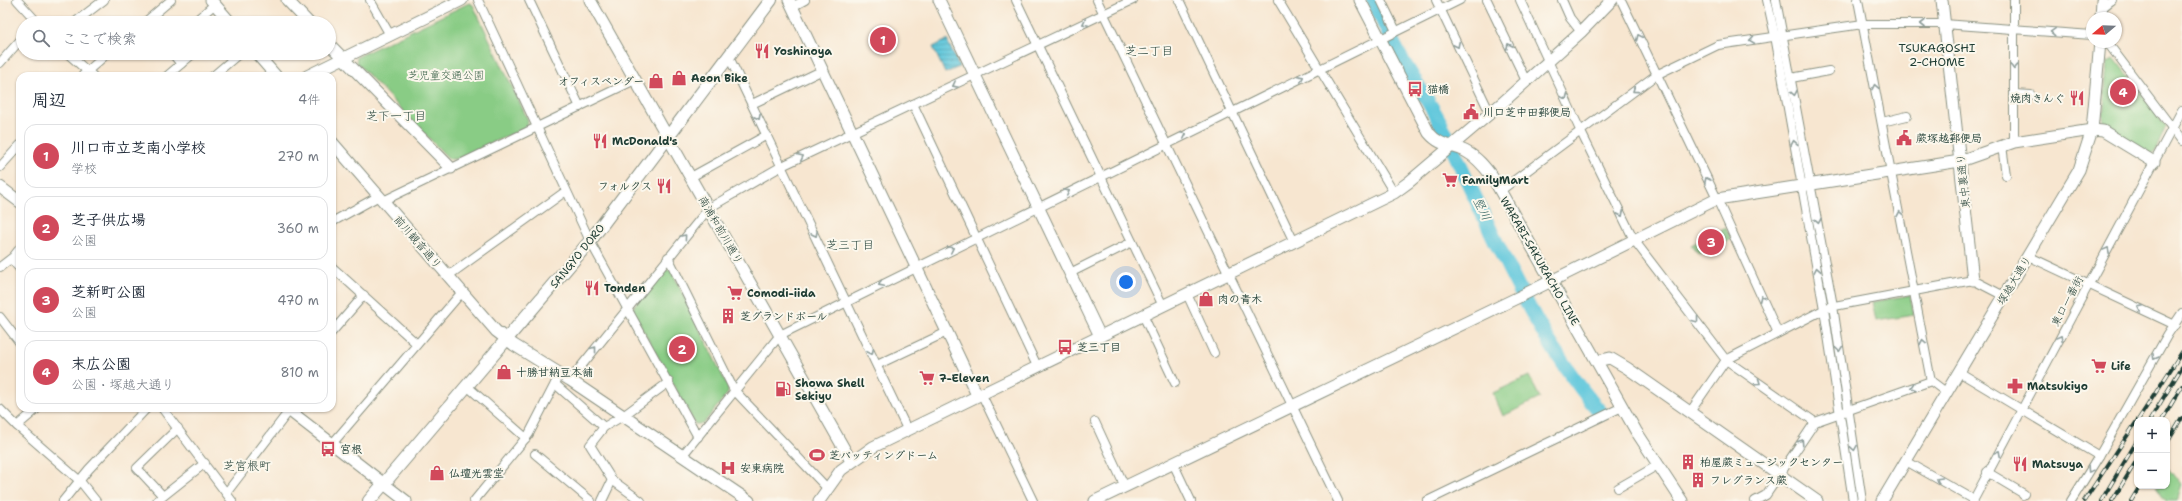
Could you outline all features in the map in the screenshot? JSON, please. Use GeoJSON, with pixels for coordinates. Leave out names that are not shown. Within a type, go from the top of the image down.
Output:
{"type":"FeatureCollection","features":[{"type":"Feature","properties":{"kind":"main road","name":"SANGYO DORO"},"geometry":{"type":"LineString","coordinates":[[369,501],[590,241],[771,0]]}},
{"type":"Feature","properties":{"kind":"street"},"geometry":{"type":"LineString","coordinates":[[17,0],[31,16]]}},
{"type":"Feature","properties":{"kind":"street"},"geometry":{"type":"LineString","coordinates":[[83,16],[104,0]]}},
{"type":"Feature","properties":{"kind":"street"},"geometry":{"type":"LineString","coordinates":[[152,16],[171,0]]}},
{"type":"Feature","properties":{"kind":"street"},"geometry":{"type":"LineString","coordinates":[[287,0],[302,16]]}},
{"type":"Feature","properties":{"kind":"street"},"geometry":{"type":"LineString","coordinates":[[370,0],[390,35]]}},
{"type":"Feature","properties":{"kind":"street"},"geometry":{"type":"LineString","coordinates":[[315,72],[462,0]]}},
{"type":"Feature","properties":{"kind":"street"},"geometry":{"type":"LineString","coordinates":[[478,0],[590,241],[698,437]]}},
{"type":"Feature","properties":{"kind":"street"},"geometry":{"type":"LineString","coordinates":[[529,0],[580,107]]}},
{"type":"Feature","properties":{"kind":"street","name":"南浦和前川通り"},"geometry":{"type":"LineString","coordinates":[[590,0],[851,461]]}},
{"type":"Feature","properties":{"kind":"street"},"geometry":{"type":"LineString","coordinates":[[806,0],[790,3],[947,332],[1032,501]]}},
{"type":"Feature","properties":{"kind":"street"},"geometry":{"type":"LineString","coordinates":[[939,0],[1100,336]]}},
{"type":"Feature","properties":{"kind":"street"},"geometry":{"type":"LineString","coordinates":[[1016,0],[1163,306]]}},
{"type":"Feature","properties":{"kind":"street"},"geometry":{"type":"LineString","coordinates":[[1097,0],[1338,501]]}},
{"type":"Feature","properties":{"kind":"street"},"geometry":{"type":"LineString","coordinates":[[570,380],[626,308],[709,208],[782,166],[1133,0]]}},
{"type":"Feature","properties":{"kind":"street"},"geometry":{"type":"LineString","coordinates":[[1179,0],[1294,242]]}},
{"type":"Feature","properties":{"kind":"street"},"geometry":{"type":"LineString","coordinates":[[1278,0],[1394,193]]}},
{"type":"Feature","properties":{"kind":"street","name":"WARABI-SAKURACHO LINE"},"geometry":{"type":"LineString","coordinates":[[1360,0],[1382,39],[1429,133],[1438,142],[1465,151],[1479,161],[1500,191],[1597,361],[1622,408],[1682,501]]}},
{"type":"Feature","properties":{"kind":"street"},"geometry":{"type":"LineString","coordinates":[[1381,0],[1395,32]]}},
{"type":"Feature","properties":{"kind":"street"},"geometry":{"type":"LineString","coordinates":[[1436,0],[1490,114]]}},
{"type":"Feature","properties":{"kind":"street"},"geometry":{"type":"LineString","coordinates":[[682,456],[780,335],[976,237],[1460,0]]}},
{"type":"Feature","properties":{"kind":"street"},"geometry":{"type":"LineString","coordinates":[[1487,0],[1526,81]]}},
{"type":"Feature","properties":{"kind":"street"},"geometry":{"type":"LineString","coordinates":[[1520,0],[1580,130],[1634,240],[1726,360],[1815,422]]}},
{"type":"Feature","properties":{"kind":"street"},"geometry":{"type":"LineString","coordinates":[[1562,0],[1570,18],[1581,32]]}},
{"type":"Feature","properties":{"kind":"street"},"geometry":{"type":"LineString","coordinates":[[819,501],[827,488],[851,461],[869,449],[907,429],[1394,193],[1490,114],[1581,32],[1612,0]]}},
{"type":"Feature","properties":{"kind":"street"},"geometry":{"type":"LineString","coordinates":[[1621,0],[1717,199],[1778,333]]}},
{"type":"Feature","properties":{"kind":"street"},"geometry":{"type":"LineString","coordinates":[[1767,0],[1833,306],[1852,501]]}},
{"type":"Feature","properties":{"kind":"street"},"geometry":{"type":"LineString","coordinates":[[1776,0],[1784,35],[1791,78],[1824,309],[1862,501]]}},
{"type":"Feature","properties":{"kind":"street"},"geometry":{"type":"LineString","coordinates":[[1858,0],[1931,381],[1947,393]]}},
{"type":"Feature","properties":{"kind":"street","name":"東中裏通り"},"geometry":{"type":"LineString","coordinates":[[1942,0],[1973,280]]}},
{"type":"Feature","properties":{"kind":"street"},"geometry":{"type":"LineString","coordinates":[[2014,0],[2014,142]]}},
{"type":"Feature","properties":{"kind":"street"},"geometry":{"type":"LineString","coordinates":[[2102,9],[2112,0]]}},
{"type":"Feature","properties":{"kind":"street"},"geometry":{"type":"LineString","coordinates":[[200,16],[213,2],[224,16]]}},
{"type":"Feature","properties":{"kind":"street"},"geometry":{"type":"LineString","coordinates":[[1500,191],[1580,130],[1656,75],[1718,45],[1863,24],[1944,24],[2086,35]]}},
{"type":"Feature","properties":{"kind":"street"},"geometry":{"type":"LineString","coordinates":[[0,63],[16,45]]}},
{"type":"Feature","properties":{"kind":"street","name":"塚越大通り"},"geometry":{"type":"LineString","coordinates":[[1882,501],[2079,170],[2092,130],[2099,48]]}},
{"type":"Feature","properties":{"kind":"street"},"geometry":{"type":"LineString","coordinates":[[2112,48],[2182,141]]}},
{"type":"Feature","properties":{"kind":"street"},"geometry":{"type":"LineString","coordinates":[[336,52],[451,168]]}},
{"type":"Feature","properties":{"kind":"street"},"geometry":{"type":"LineString","coordinates":[[729,57],[907,429]]}},
{"type":"Feature","properties":{"kind":"street"},"geometry":{"type":"LineString","coordinates":[[74,60],[85,72]]}},
{"type":"Feature","properties":{"kind":"street"},"geometry":{"type":"LineString","coordinates":[[89,72],[101,60]]}},
{"type":"Feature","properties":{"kind":"street"},"geometry":{"type":"LineString","coordinates":[[178,60],[181,64]]}},
{"type":"Feature","properties":{"kind":"street"},"geometry":{"type":"LineString","coordinates":[[172,72],[186,60]]}},
{"type":"Feature","properties":{"kind":"street"},"geometry":{"type":"LineString","coordinates":[[218,72],[232,60]]}},
{"type":"Feature","properties":{"kind":"street"},"geometry":{"type":"LineString","coordinates":[[262,60],[273,72]]}},
{"type":"Feature","properties":{"kind":"street"},"geometry":{"type":"LineString","coordinates":[[752,104],[823,70]]}},
{"type":"Feature","properties":{"kind":"street"},"geometry":{"type":"LineString","coordinates":[[1791,78],[1829,71]]}},
{"type":"Feature","properties":{"kind":"street"},"geometry":{"type":"LineString","coordinates":[[336,220],[451,168],[635,80]]}},
{"type":"Feature","properties":{"kind":"street"},"geometry":{"type":"LineString","coordinates":[[2014,94],[2031,96]]}},
{"type":"Feature","properties":{"kind":"street"},"geometry":{"type":"LineString","coordinates":[[912,104],[1037,366]]}},
{"type":"Feature","properties":{"kind":"street","name":"東口一番街"},"geometry":{"type":"LineString","coordinates":[[1973,500],[2182,110]]}},
{"type":"Feature","properties":{"kind":"street"},"geometry":{"type":"LineString","coordinates":[[1882,122],[1906,116]]}},
{"type":"Feature","properties":{"kind":"street"},"geometry":{"type":"LineString","coordinates":[[1095,501],[1524,295],[1717,199],[1960,161],[2014,142],[2092,130],[2104,131],[2154,162]]}},
{"type":"Feature","properties":{"kind":"street"},"geometry":{"type":"LineString","coordinates":[[691,177],[767,135]]}},
{"type":"Feature","properties":{"kind":"street"},"geometry":{"type":"LineString","coordinates":[[2002,146],[2006,175]]}},
{"type":"Feature","properties":{"kind":"street","name":"前川観音通り"},"geometry":{"type":"LineString","coordinates":[[336,147],[488,323],[506,340],[557,379],[570,380],[749,501]]}},
{"type":"Feature","properties":{"kind":"street"},"geometry":{"type":"LineString","coordinates":[[0,167],[16,149]]}},
{"type":"Feature","properties":{"kind":"street"},"geometry":{"type":"LineString","coordinates":[[0,186],[16,199]]}},
{"type":"Feature","properties":{"kind":"street"},"geometry":{"type":"LineString","coordinates":[[448,276],[566,191]]}},
{"type":"Feature","properties":{"kind":"street"},"geometry":{"type":"LineString","coordinates":[[1070,273],[1132,242]]}},
{"type":"Feature","properties":{"kind":"street"},"geometry":{"type":"LineString","coordinates":[[0,267],[11,259],[16,253]]}},
{"type":"Feature","properties":{"kind":"street"},"geometry":{"type":"LineString","coordinates":[[2028,256],[2175,324]]}},
{"type":"Feature","properties":{"kind":"street"},"geometry":{"type":"LineString","coordinates":[[668,257],[734,390],[827,488]]}},
{"type":"Feature","properties":{"kind":"street"},"geometry":{"type":"LineString","coordinates":[[11,259],[16,265]]}},
{"type":"Feature","properties":{"kind":"street"},"geometry":{"type":"LineString","coordinates":[[336,270],[417,344]]}},
{"type":"Feature","properties":{"kind":"street"},"geometry":{"type":"LineString","coordinates":[[1690,412],[1726,360],[1824,309],[1913,290],[1973,280],[2004,296]]}},
{"type":"Feature","properties":{"kind":"street"},"geometry":{"type":"LineString","coordinates":[[332,444],[462,292]]}},
{"type":"Feature","properties":{"kind":"street"},"geometry":{"type":"LineString","coordinates":[[1187,294],[1214,353]]}},
{"type":"Feature","properties":{"kind":"street"},"geometry":{"type":"LineString","coordinates":[[336,327],[364,295]]}},
{"type":"Feature","properties":{"kind":"street"},"geometry":{"type":"LineString","coordinates":[[2071,501],[2100,456],[2168,334],[2182,313]]}},
{"type":"Feature","properties":{"kind":"street"},"geometry":{"type":"LineString","coordinates":[[1143,315],[1175,383]]}},
{"type":"Feature","properties":{"kind":"street"},"geometry":{"type":"LineString","coordinates":[[0,317],[16,338]]}},
{"type":"Feature","properties":{"kind":"street"},"geometry":{"type":"LineString","coordinates":[[877,365],[947,332]]}},
{"type":"Feature","properties":{"kind":"street"},"geometry":{"type":"LineString","coordinates":[[1597,361],[1607,358],[1613,359],[1818,501]]}},
{"type":"Feature","properties":{"kind":"street"},"geometry":{"type":"LineString","coordinates":[[1959,372],[2100,456]]}},
{"type":"Feature","properties":{"kind":"street"},"geometry":{"type":"LineString","coordinates":[[474,501],[526,438],[557,379],[604,427]]}},
{"type":"Feature","properties":{"kind":"street"},"geometry":{"type":"LineString","coordinates":[[1755,501],[1766,495],[1815,422],[1931,381]]}},
{"type":"Feature","properties":{"kind":"street"},"geometry":{"type":"LineString","coordinates":[[640,501],[612,480],[590,445],[604,427],[623,416],[669,382]]}},
{"type":"Feature","properties":{"kind":"street"},"geometry":{"type":"LineString","coordinates":[[467,386],[526,438]]}},
{"type":"Feature","properties":{"kind":"street"},"geometry":{"type":"LineString","coordinates":[[1427,501],[1622,408]]}},
{"type":"Feature","properties":{"kind":"street"},"geometry":{"type":"LineString","coordinates":[[0,409],[17,426],[80,481],[96,501]]}},
{"type":"Feature","properties":{"kind":"street"},"geometry":{"type":"LineString","coordinates":[[17,426],[33,412]]}},
{"type":"Feature","properties":{"kind":"street"},"geometry":{"type":"LineString","coordinates":[[64,501],[89,469],[143,412]]}},
{"type":"Feature","properties":{"kind":"street"},"geometry":{"type":"LineString","coordinates":[[165,412],[227,492],[232,501]]}},
{"type":"Feature","properties":{"kind":"street"},"geometry":{"type":"LineString","coordinates":[[227,492],[287,412]]}},
{"type":"Feature","properties":{"kind":"street"},"geometry":{"type":"LineString","coordinates":[[291,412],[406,501]]}},
{"type":"Feature","properties":{"kind":"street"},"geometry":{"type":"LineString","coordinates":[[1095,422],[1125,487]]}},
{"type":"Feature","properties":{"kind":"street"},"geometry":{"type":"LineString","coordinates":[[178,428],[137,468],[160,498],[205,463]]}},
{"type":"Feature","properties":{"kind":"street"},"geometry":{"type":"LineString","coordinates":[[535,454],[591,501]]}},
{"type":"Feature","properties":{"kind":"street"},"geometry":{"type":"LineString","coordinates":[[1906,461],[1973,500]]}},
{"type":"Feature","properties":{"kind":"street"},"geometry":{"type":"LineString","coordinates":[[1173,463],[1191,501]]}},
{"type":"Feature","properties":{"kind":"street"},"geometry":{"type":"LineString","coordinates":[[1618,488],[1658,465]]}},
{"type":"Feature","properties":{"kind":"street"},"geometry":{"type":"LineString","coordinates":[[1987,472],[2024,494],[2023,495]]}},
{"type":"Feature","properties":{"kind":"street"},"geometry":{"type":"LineString","coordinates":[[602,501],[612,480]]}},
{"type":"Feature","properties":{"kind":"green space","name":"芝児童交通公園"},"geometry":{"type":"Polygon","coordinates":[[[469,3],[473,5],[528,120],[527,127],[457,159],[449,159],[356,62],[357,57],[469,3]]]}},
{"type":"Feature","properties":{"kind":"green space"},"geometry":{"type":"Polygon","coordinates":[[[2115,59],[2166,126],[2155,152],[2151,154],[2105,126],[2103,122],[2107,62],[2115,59]]]}},
{"type":"Feature","properties":{"kind":"green space"},"geometry":{"type":"Polygon","coordinates":[[[1726,228],[1731,239],[1699,254],[1691,245],[1726,228]]]}},
{"type":"Feature","properties":{"kind":"green space"},"geometry":{"type":"Polygon","coordinates":[[[663,270],[671,270],[728,387],[728,393],[703,424],[695,424],[633,312],[634,306],[663,270]]]}},
{"type":"Feature","properties":{"kind":"green space"},"geometry":{"type":"Polygon","coordinates":[[[1910,295],[1914,315],[1876,321],[1872,302],[1910,295]]]}},
{"type":"Feature","properties":{"kind":"green space"},"geometry":{"type":"Polygon","coordinates":[[[1529,376],[1540,398],[1503,416],[1493,393],[1529,376]]]}},
{"type":"Feature","properties":{"kind":"green space"},"geometry":{"type":"Polygon","coordinates":[[[2170,471],[2181,485],[2176,501],[2166,501],[2158,489],[2170,489],[2170,471]]]}},
{"type":"Feature","properties":{"kind":"water"},"geometry":{"type":"Polygon","coordinates":[[[947,40],[959,67],[945,73],[933,47],[947,40]]]}},
{"type":"Feature","properties":{"kind":"waterway","name":"竪川"},"geometry":{"type":"LineString","coordinates":[[1373,0],[1398,53],[1444,130],[1495,241],[1532,313],[1553,348],[1601,413]]}},
{"type":"Feature","properties":{"kind":"railway"},"geometry":{"type":"LineString","coordinates":[[2140,417],[2182,352]]}},
{"type":"Feature","properties":{"kind":"railway"},"geometry":{"type":"LineString","coordinates":[[2152,417],[2182,367]]}},
{"type":"Feature","properties":{"kind":"railway"},"geometry":{"type":"LineString","coordinates":[[2164,417],[2182,386]]}},
{"type":"Feature","properties":{"kind":"railway"},"geometry":{"type":"LineString","coordinates":[[2170,438],[2182,418]]}},
{"type":"Feature","properties":{"kind":"railway"},"geometry":{"type":"LineString","coordinates":[[2084,501],[2134,426]]}},
{"type":"Feature","properties":{"kind":"railway"},"geometry":{"type":"LineString","coordinates":[[2101,501],[2134,446]]}},
{"type":"Feature","properties":{"kind":"railway"},"geometry":{"type":"LineString","coordinates":[[2112,501],[2134,465]]}},
{"type":"Feature","properties":{"kind":"railway"},"geometry":{"type":"LineString","coordinates":[[2131,501],[2138,489]]}},
{"type":"Feature","properties":{"kind":"place","name":"川口市立芝南小学校"},"geometry":{"type":"Point","coordinates":[883,40]}},
{"type":"Feature","properties":{"kind":"place","name":"Yoshinoya"},"geometry":{"type":"Point","coordinates":[762,51]}},
{"type":"Feature","properties":{"kind":"place","name":"Aeon Bike"},"geometry":{"type":"Point","coordinates":[679,78]}},
{"type":"Feature","properties":{"kind":"place","name":"オフィスベンダー"},"geometry":{"type":"Point","coordinates":[656,81]}},
{"type":"Feature","properties":{"kind":"place","name":"猫橋"},"geometry":{"type":"Point","coordinates":[1415,89]}},
{"type":"Feature","properties":{"kind":"place","name":"末広公園"},"geometry":{"type":"Point","coordinates":[2123,92]}},
{"type":"Feature","properties":{"kind":"place","name":"焼肉きんぐ"},"geometry":{"type":"Point","coordinates":[2077,98]}},
{"type":"Feature","properties":{"kind":"place","name":"川口芝中田郵便局"},"geometry":{"type":"Point","coordinates":[1471,112]}},
{"type":"Feature","properties":{"kind":"place","name":"蕨塚越郵便局"},"geometry":{"type":"Point","coordinates":[1904,138]}},
{"type":"Feature","properties":{"kind":"place","name":"McDonald's"},"geometry":{"type":"Point","coordinates":[600,141]}},
{"type":"Feature","properties":{"kind":"place","name":"FamilyMart"},"geometry":{"type":"Point","coordinates":[1450,180]}},
{"type":"Feature","properties":{"kind":"place","name":"フォルクス"},"geometry":{"type":"Point","coordinates":[664,186]}},
{"type":"Feature","properties":{"kind":"place","name":"芝新町公園"},"geometry":{"type":"Point","coordinates":[1711,242]}},
{"type":"Feature","properties":{"kind":"place","name":"Tonden"},"geometry":{"type":"Point","coordinates":[592,288]}},
{"type":"Feature","properties":{"kind":"place","name":"Comodi-iida"},"geometry":{"type":"Point","coordinates":[735,293]}},
{"type":"Feature","properties":{"kind":"place","name":"肉の青木"},"geometry":{"type":"Point","coordinates":[1206,299]}},
{"type":"Feature","properties":{"kind":"place","name":"芝グランドボール"},"geometry":{"type":"Point","coordinates":[728,316]}},
{"type":"Feature","properties":{"kind":"place","name":"芝三丁目"},"geometry":{"type":"Point","coordinates":[1065,347]}},
{"type":"Feature","properties":{"kind":"place","name":"芝子供広場"},"geometry":{"type":"Point","coordinates":[682,349]}},
{"type":"Feature","properties":{"kind":"place","name":"Life"},"geometry":{"type":"Point","coordinates":[2099,366]}},
{"type":"Feature","properties":{"kind":"place","name":"十勝甘納豆本舗"},"geometry":{"type":"Point","coordinates":[504,372]}},
{"type":"Feature","properties":{"kind":"place","name":"7-Eleven"},"geometry":{"type":"Point","coordinates":[927,378]}},
{"type":"Feature","properties":{"kind":"place","name":"Matsukiyo"},"geometry":{"type":"Point","coordinates":[2015,386]}},
{"type":"Feature","properties":{"kind":"place","name":"Showa Shell Sekiyu"},"geometry":{"type":"Point","coordinates":[783,389]}},
{"type":"Feature","properties":{"kind":"place","name":"宮根"},"geometry":{"type":"Point","coordinates":[328,449]}},
{"type":"Feature","properties":{"kind":"place","name":"芝バッティングドーム"},"geometry":{"type":"Point","coordinates":[817,455]}},
{"type":"Feature","properties":{"kind":"place","name":"柏屋蕨ミュージックセンター"},"geometry":{"type":"Point","coordinates":[1688,462]}},
{"type":"Feature","properties":{"kind":"place","name":"Matsuya"},"geometry":{"type":"Point","coordinates":[2020,464]}},
{"type":"Feature","properties":{"kind":"place","name":"安東病院"},"geometry":{"type":"Point","coordinates":[728,468]}},
{"type":"Feature","properties":{"kind":"place","name":"仏壇光雲堂"},"geometry":{"type":"Point","coordinates":[437,473]}},
{"type":"Feature","properties":{"kind":"place","name":"フレグランス蕨"},"geometry":{"type":"Point","coordinates":[1698,480]}},
{"type":"Feature","properties":{"kind":"district","name":"芝二丁目"},"geometry":{"type":"Point","coordinates":[1149,51]}},
{"type":"Feature","properties":{"kind":"district","name":"TSUKAGOSHI 2-CHOME"},"geometry":{"type":"Point","coordinates":[1937,55]}},
{"type":"Feature","properties":{"kind":"district","name":"芝下一丁目"},"geometry":{"type":"Point","coordinates":[396,116]}},
{"type":"Feature","properties":{"kind":"district","name":"芝三丁目"},"geometry":{"type":"Point","coordinates":[850,245]}},
{"type":"Feature","properties":{"kind":"district","name":"芝宮根町"},"geometry":{"type":"Point","coordinates":[247,466]}}]}
